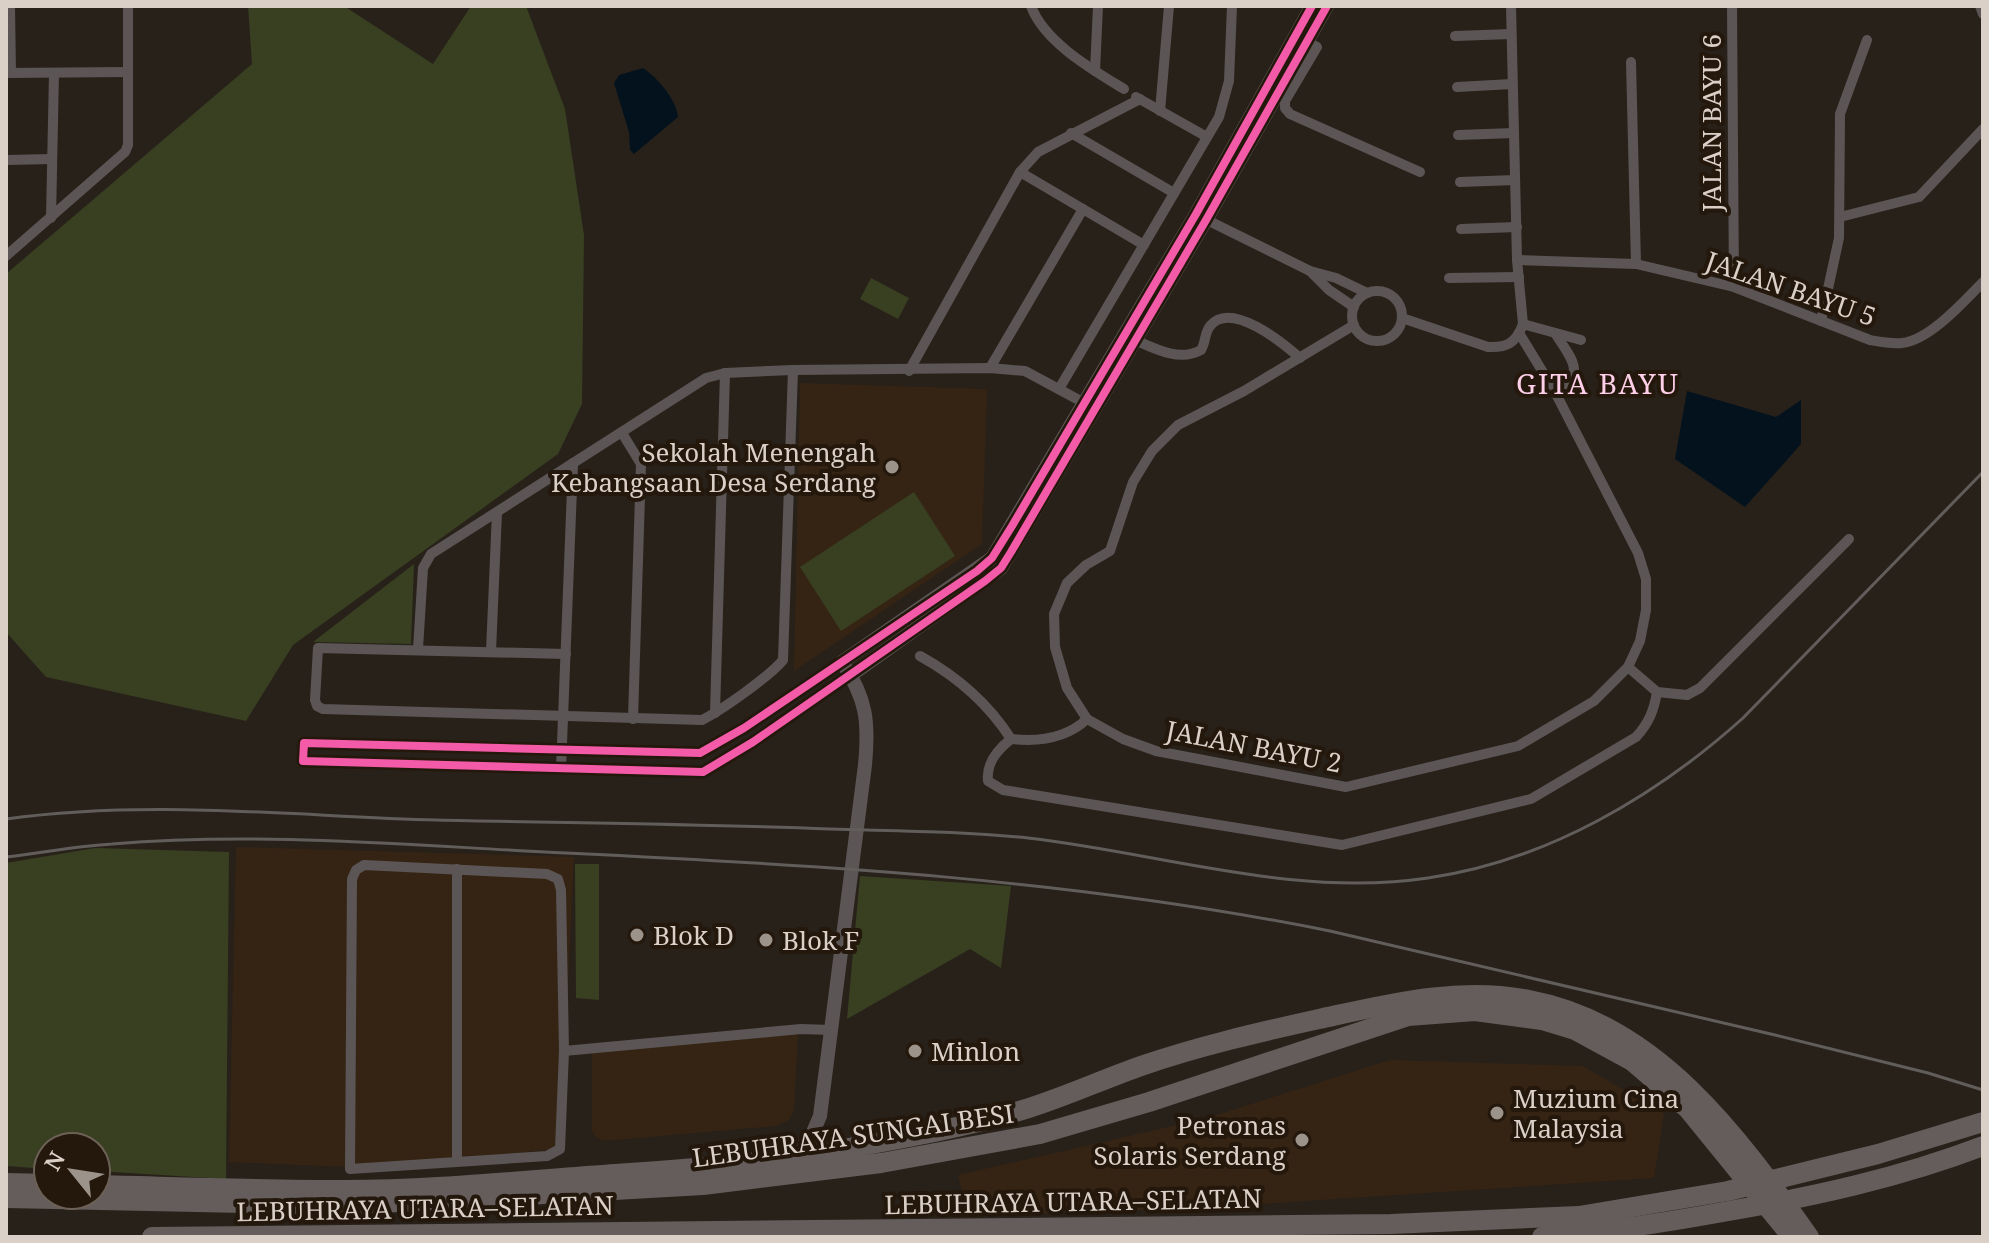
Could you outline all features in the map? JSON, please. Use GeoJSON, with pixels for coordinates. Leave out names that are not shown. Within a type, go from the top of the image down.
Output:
{"type":"FeatureCollection","features":[{"type":"Feature","properties":{"kind":"highway","name":"LEBUHRAYA SUNGAI BESI"},"geometry":{"type":"LineString","coordinates":[[112,1185],[348,1190],[483,1183],[790,1158],[956,1127],[1031,1108],[1143,1065],[1266,1031],[1405,1000],[1473,995],[1529,1000],[1568,1010],[1601,1023],[1643,1048],[1689,1086],[1785,1225],[1809,1237]]}},
{"type":"Feature","properties":{"kind":"highway","name":"LEBUHRAYA SUNGAI BESI"},"geometry":{"type":"LineString","coordinates":[[6,1198],[344,1205],[703,1185],[881,1163],[1040,1134],[1149,1102],[1408,1016],[1475,1011],[1510,1014],[1575,1030],[1632,1061],[1738,1157]]}},
{"type":"Feature","properties":{"kind":"highway"},"geometry":{"type":"LineString","coordinates":[[1143,1065],[1151,1067],[1161,1078],[1159,1092],[1149,1102]]}},
{"type":"Feature","properties":{"kind":"highway","name":"LEBUHRAYA UTARA–SELATAN"},"geometry":{"type":"LineString","coordinates":[[152,1237],[1391,1224],[1579,1216],[1764,1183],[1878,1154],[1983,1122]]}},
{"type":"Feature","properties":{"kind":"highway"},"geometry":{"type":"LineString","coordinates":[[1542,1237],[1582,1234],[1794,1200],[1898,1175],[1983,1146]]}},
{"type":"Feature","properties":{"kind":"highway"},"geometry":{"type":"LineString","coordinates":[[6,1183],[32,1184]]}},
{"type":"Feature","properties":{"kind":"street"},"geometry":{"type":"LineString","coordinates":[[10,6],[8,73],[128,72]]}},
{"type":"Feature","properties":{"kind":"street"},"geometry":{"type":"LineString","coordinates":[[6,256],[125,152],[128,145],[128,6]]}},
{"type":"Feature","properties":{"kind":"street"},"geometry":{"type":"LineString","coordinates":[[1031,6],[1035,17],[1075,58],[1207,137]]}},
{"type":"Feature","properties":{"kind":"street"},"geometry":{"type":"LineString","coordinates":[[1095,71],[1098,6]]}},
{"type":"Feature","properties":{"kind":"street"},"geometry":{"type":"LineString","coordinates":[[1160,111],[1169,6]]}},
{"type":"Feature","properties":{"kind":"street"},"geometry":{"type":"LineString","coordinates":[[1059,389],[1219,117],[1228,90],[1232,6]]}},
{"type":"Feature","properties":{"kind":"street"},"geometry":{"type":"LineString","coordinates":[[1312,6],[1201,217],[1135,340],[1089,405],[1001,568],[851,675],[703,772],[303,761],[304,743],[700,753],[744,728],[992,558],[1089,405],[1201,217],[1307,42],[1327,6]]}},
{"type":"Feature","properties":{"kind":"street"},"geometry":{"type":"LineString","coordinates":[[1511,6],[1521,329],[1638,553],[1646,579],[1646,610],[1640,641],[1628,667],[1657,692],[1687,695],[1700,688],[1849,539]]}},
{"type":"Feature","properties":{"kind":"street","name":"JALAN BAYU 6"},"geometry":{"type":"LineString","coordinates":[[1732,6],[1734,287]]}},
{"type":"Feature","properties":{"kind":"street"},"geometry":{"type":"LineString","coordinates":[[1980,6],[1983,14]]}},
{"type":"Feature","properties":{"kind":"street"},"geometry":{"type":"LineString","coordinates":[[1455,36],[1511,34]]}},
{"type":"Feature","properties":{"kind":"street"},"geometry":{"type":"LineString","coordinates":[[1821,321],[1837,251],[1840,114],[1867,40]]}},
{"type":"Feature","properties":{"kind":"street"},"geometry":{"type":"LineString","coordinates":[[1307,42],[1317,47],[1285,101],[1285,108],[1290,114],[1420,172]]}},
{"type":"Feature","properties":{"kind":"street"},"geometry":{"type":"LineString","coordinates":[[1631,62],[1636,264]]}},
{"type":"Feature","properties":{"kind":"street"},"geometry":{"type":"LineString","coordinates":[[51,218],[54,73]]}},
{"type":"Feature","properties":{"kind":"street"},"geometry":{"type":"LineString","coordinates":[[1457,87],[1512,84]]}},
{"type":"Feature","properties":{"kind":"street"},"geometry":{"type":"LineString","coordinates":[[909,371],[1020,172],[1038,152],[1133,95]]}},
{"type":"Feature","properties":{"kind":"street"},"geometry":{"type":"LineString","coordinates":[[1840,217],[1919,197],[1983,129]]}},
{"type":"Feature","properties":{"kind":"street"},"geometry":{"type":"LineString","coordinates":[[1071,133],[1174,193]]}},
{"type":"Feature","properties":{"kind":"street"},"geometry":{"type":"LineString","coordinates":[[1458,135],[1514,133]]}},
{"type":"Feature","properties":{"kind":"street"},"geometry":{"type":"LineString","coordinates":[[6,160],[52,159]]}},
{"type":"Feature","properties":{"kind":"street"},"geometry":{"type":"LineString","coordinates":[[1020,172],[1144,245]]}},
{"type":"Feature","properties":{"kind":"street"},"geometry":{"type":"LineString","coordinates":[[1460,182],[1515,180]]}},
{"type":"Feature","properties":{"kind":"street"},"geometry":{"type":"LineString","coordinates":[[990,368],[1083,209]]}},
{"type":"Feature","properties":{"kind":"street"},"geometry":{"type":"LineString","coordinates":[[1201,217],[1310,271],[1336,278],[1367,293],[1382,292],[1395,298],[1402,318],[1393,336],[1380,341],[1364,338],[1354,325],[1354,307],[1367,293]]}},
{"type":"Feature","properties":{"kind":"street"},"geometry":{"type":"LineString","coordinates":[[1461,229],[1517,227]]}},
{"type":"Feature","properties":{"kind":"street","name":"JALAN BAYU 5"},"geometry":{"type":"LineString","coordinates":[[1517,260],[1636,264],[1734,287],[1870,340],[1907,342],[1952,313],[1983,282]]}},
{"type":"Feature","properties":{"kind":"street"},"geometry":{"type":"LineString","coordinates":[[1310,271],[1329,290],[1354,307]]}},
{"type":"Feature","properties":{"kind":"street"},"geometry":{"type":"LineString","coordinates":[[1449,278],[1519,277]]}},
{"type":"Feature","properties":{"kind":"street"},"geometry":{"type":"LineString","coordinates":[[1402,318],[1488,347],[1503,348],[1513,343],[1521,329]]}},
{"type":"Feature","properties":{"kind":"street"},"geometry":{"type":"LineString","coordinates":[[1135,340],[1164,353],[1194,354],[1201,350],[1208,328],[1213,323],[1221,319],[1234,319],[1265,330],[1300,358]]}},
{"type":"Feature","properties":{"kind":"street"},"geometry":{"type":"LineString","coordinates":[[1354,325],[1244,391],[1178,425],[1152,451],[1133,482],[1110,551],[1086,565],[1067,583],[1054,614],[1055,647],[1067,688],[1087,719],[1075,731],[1055,738],[1029,741],[1011,739],[999,749],[987,772],[988,781],[1003,790],[1342,845],[1531,799],[1636,737],[1647,725],[1655,708],[1657,692]]}},
{"type":"Feature","properties":{"kind":"street"},"geometry":{"type":"LineString","coordinates":[[1521,329],[1581,340]]}},
{"type":"Feature","properties":{"kind":"street"},"geometry":{"type":"LineString","coordinates":[[1555,333],[1574,366],[1571,383],[1555,392]]}},
{"type":"Feature","properties":{"kind":"street"},"geometry":{"type":"LineString","coordinates":[[418,649],[425,560],[431,554],[706,378],[793,370],[990,368],[1025,371],[1089,405]]}},
{"type":"Feature","properties":{"kind":"street"},"geometry":{"type":"LineString","coordinates":[[566,654],[318,648],[315,700],[317,706],[323,709],[702,720],[715,713],[775,670],[783,660],[793,370]]}},
{"type":"Feature","properties":{"kind":"street"},"geometry":{"type":"LineString","coordinates":[[715,713],[725,378]]}},
{"type":"Feature","properties":{"kind":"street"},"geometry":{"type":"LineString","coordinates":[[622,433],[641,464],[633,719]]}},
{"type":"Feature","properties":{"kind":"street"},"geometry":{"type":"LineString","coordinates":[[561,769],[573,463]]}},
{"type":"Feature","properties":{"kind":"street"},"geometry":{"type":"LineString","coordinates":[[491,651],[497,512]]}},
{"type":"Feature","properties":{"kind":"street"},"geometry":{"type":"LineString","coordinates":[[920,656],[970,690],[997,716],[1011,739]]}},
{"type":"Feature","properties":{"kind":"street"},"geometry":{"type":"LineString","coordinates":[[790,1158],[811,1137],[820,1116],[860,812],[868,729],[860,691],[842,662]]}},
{"type":"Feature","properties":{"kind":"street","name":"JALAN BAYU 2"},"geometry":{"type":"LineString","coordinates":[[1087,719],[1123,739],[1156,751],[1346,787],[1518,746],[1594,701],[1628,667]]}},
{"type":"Feature","properties":{"kind":"street"},"geometry":{"type":"LineString","coordinates":[[364,865],[457,869],[547,874],[558,879],[561,890],[564,1051],[560,1149],[547,1156],[350,1169],[352,879],[356,870],[364,865]]}},
{"type":"Feature","properties":{"kind":"street"},"geometry":{"type":"LineString","coordinates":[[457,869],[457,1161],[465,1172],[483,1183]]}},
{"type":"Feature","properties":{"kind":"street"},"geometry":{"type":"LineString","coordinates":[[564,1051],[801,1029],[831,1030]]}},
{"type":"Feature","properties":{"kind":"street"},"geometry":{"type":"LineString","coordinates":[[820,1116],[825,1136],[842,1150]]}},
{"type":"Feature","properties":{"kind":"street"},"geometry":{"type":"LineString","coordinates":[[439,1185],[457,1161]]}},
{"type":"Feature","properties":{"kind":"shaded area","name":"Sekolah Menengah Kebangsaan Desa Serdang"},"geometry":{"type":"Polygon","coordinates":[[[800,383],[987,389],[982,544],[794,671],[800,383]]]}},
{"type":"Feature","properties":{"kind":"shaded area"},"geometry":{"type":"Polygon","coordinates":[[[236,847],[574,857],[560,1149],[348,1167],[229,1162],[236,847]]]}},
{"type":"Feature","properties":{"kind":"shaded area"},"geometry":{"type":"Polygon","coordinates":[[[798,1033],[794,1110],[789,1120],[776,1126],[603,1141],[592,1131],[592,1053],[798,1033]]]}},
{"type":"Feature","properties":{"kind":"shaded area"},"geometry":{"type":"Polygon","coordinates":[[[1390,1060],[1583,1066],[1664,1114],[1654,1178],[1198,1208],[968,1216],[958,1175],[1204,1119],[1390,1060]]]}},
{"type":"Feature","properties":{"kind":"green space"},"geometry":{"type":"Polygon","coordinates":[[[248,6],[344,6],[433,64],[471,6],[526,6],[565,109],[584,235],[582,404],[558,454],[293,645],[246,721],[46,677],[6,632],[6,274],[252,64],[248,6]]]}},
{"type":"Feature","properties":{"kind":"green space"},"geometry":{"type":"Polygon","coordinates":[[[871,278],[909,298],[898,319],[860,299],[871,278]]]}},
{"type":"Feature","properties":{"kind":"green space"},"geometry":{"type":"Polygon","coordinates":[[[914,492],[955,556],[841,631],[800,567],[914,492]]]}},
{"type":"Feature","properties":{"kind":"green space"},"geometry":{"type":"Polygon","coordinates":[[[414,564],[411,644],[313,642],[414,564]]]}},
{"type":"Feature","properties":{"kind":"green space"},"geometry":{"type":"Polygon","coordinates":[[[95,848],[229,852],[226,1179],[112,1172],[112,1131],[32,1131],[32,1168],[6,1166],[6,863],[95,848]]]}},
{"type":"Feature","properties":{"kind":"green space"},"geometry":{"type":"Polygon","coordinates":[[[575,864],[599,864],[599,1000],[576,998],[575,864]]]}},
{"type":"Feature","properties":{"kind":"green space"},"geometry":{"type":"Polygon","coordinates":[[[860,876],[1011,886],[1001,968],[970,949],[847,1019],[860,876]]]}},
{"type":"Feature","properties":{"kind":"water"},"geometry":{"type":"Polygon","coordinates":[[[643,68],[665,90],[674,103],[678,117],[634,154],[630,150],[629,132],[614,83],[619,75],[643,68]]]}},
{"type":"Feature","properties":{"kind":"water"},"geometry":{"type":"Polygon","coordinates":[[[1687,391],[1776,417],[1801,400],[1801,444],[1745,507],[1675,459],[1687,391]]]}},
{"type":"Feature","properties":{"kind":"railway"},"geometry":{"type":"LineString","coordinates":[[6,819],[60,813],[167,809],[436,820],[954,833],[1028,838],[1277,878],[1377,883],[1428,878],[1515,857],[1556,841],[1636,799],[1673,774],[1743,718],[1983,472]]}},
{"type":"Feature","properties":{"kind":"railway"},"geometry":{"type":"LineString","coordinates":[[6,857],[169,840],[282,839],[758,863],[1045,887],[1235,913],[1330,931],[1775,1035],[1983,1090]]}},
{"type":"Feature","properties":{"kind":"cycle path"},"geometry":{"type":"LineString","coordinates":[[1312,6],[1196,214],[1012,526],[992,558],[977,571],[744,728],[700,753],[304,743],[303,761],[703,772],[753,742],[985,581],[1001,568],[1011,552],[1206,220],[1327,6]]}},
{"type":"Feature","properties":{"kind":"place","name":"Sekolah Menengah Kebangsaan Desa Serdang"},"geometry":{"type":"Point","coordinates":[892,467]}},
{"type":"Feature","properties":{"kind":"place","name":"Blok D"},"geometry":{"type":"Point","coordinates":[637,935]}},
{"type":"Feature","properties":{"kind":"place","name":"Blok F"},"geometry":{"type":"Point","coordinates":[766,940]}},
{"type":"Feature","properties":{"kind":"place","name":"Minlon"},"geometry":{"type":"Point","coordinates":[915,1051]}},
{"type":"Feature","properties":{"kind":"place","name":"Muzium Cina Malaysia"},"geometry":{"type":"Point","coordinates":[1497,1113]}},
{"type":"Feature","properties":{"kind":"place","name":"Petronas Solaris Serdang"},"geometry":{"type":"Point","coordinates":[1302,1140]}},
{"type":"Feature","properties":{"kind":"district","name":"GITA BAYU"},"geometry":{"type":"Point","coordinates":[1598,383]}}]}
